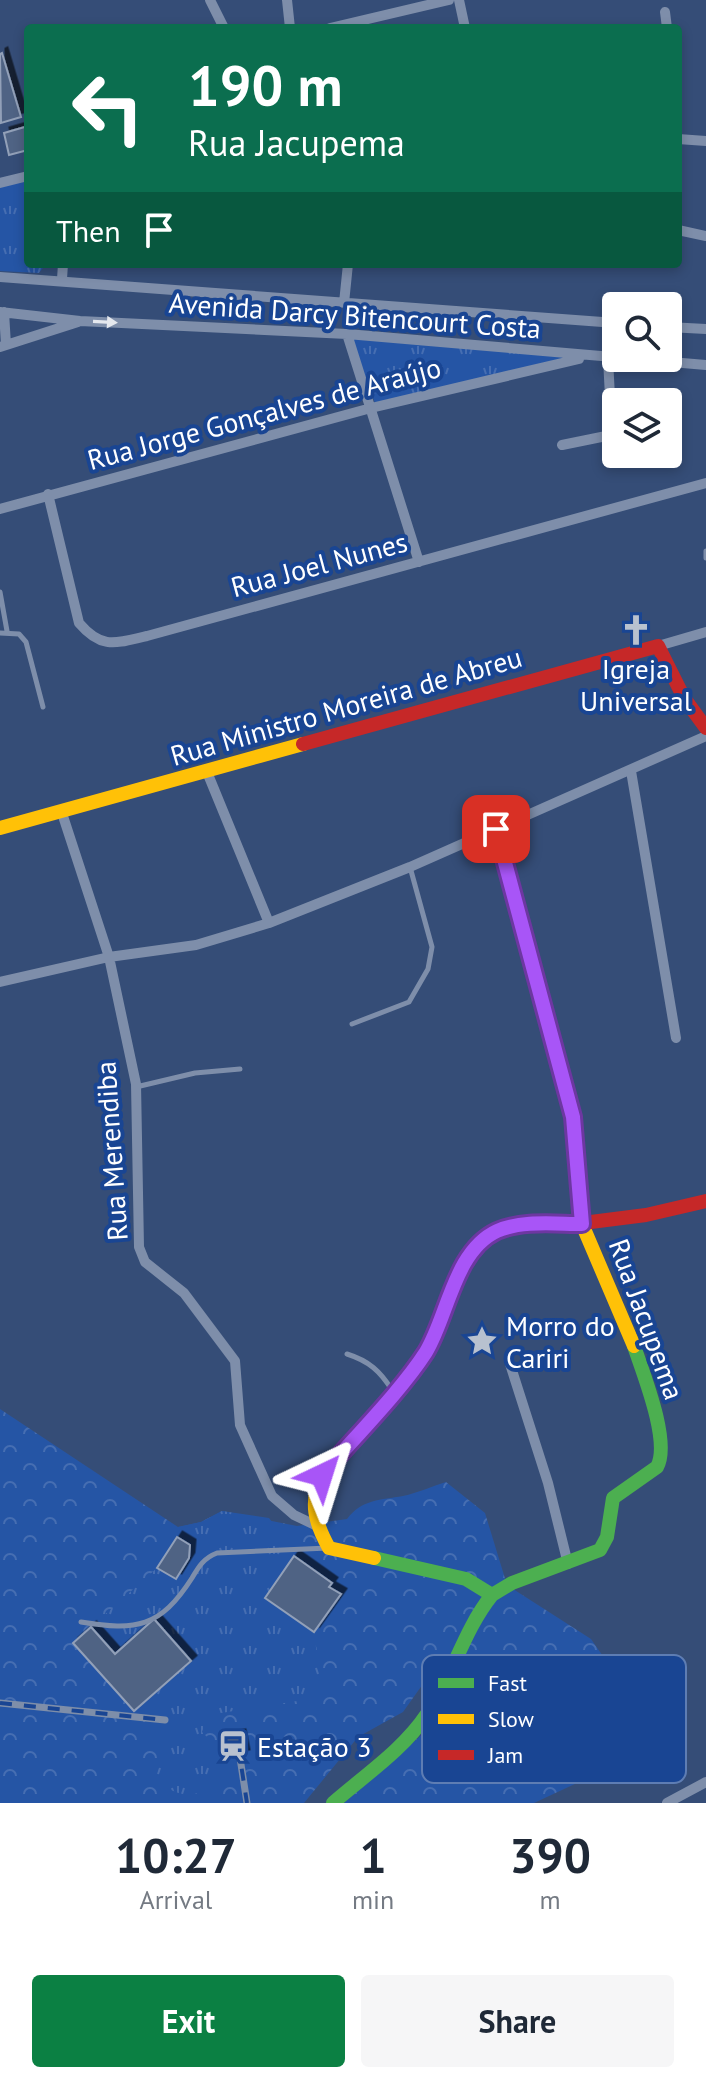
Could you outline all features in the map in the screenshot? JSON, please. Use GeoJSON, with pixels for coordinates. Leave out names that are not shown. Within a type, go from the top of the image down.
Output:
{"type":"FeatureCollection","features":[{"type":"Feature","properties":{"kind":"street"},"geometry":{"type":"LineString","coordinates":[[210,0],[222,24]]}},
{"type":"Feature","properties":{"kind":"street"},"geometry":{"type":"LineString","coordinates":[[287,0],[290,24]]}},
{"type":"Feature","properties":{"kind":"street"},"geometry":{"type":"LineString","coordinates":[[347,24],[449,0]]}},
{"type":"Feature","properties":{"kind":"street"},"geometry":{"type":"LineString","coordinates":[[459,0],[464,24]]}},
{"type":"Feature","properties":{"kind":"street"},"geometry":{"type":"LineString","coordinates":[[665,12],[666,24]]}},
{"type":"Feature","properties":{"kind":"street"},"geometry":{"type":"LineString","coordinates":[[682,139],[706,141]]}},
{"type":"Feature","properties":{"kind":"street"},"geometry":{"type":"LineString","coordinates":[[0,183],[24,177]]}},
{"type":"Feature","properties":{"kind":"street"},"geometry":{"type":"LineString","coordinates":[[682,231],[706,236]]}},
{"type":"Feature","properties":{"kind":"street"},"geometry":{"type":"LineString","coordinates":[[62,279],[63,268]]}},
{"type":"Feature","properties":{"kind":"street"},"geometry":{"type":"LineString","coordinates":[[344,303],[348,268]]}},
{"type":"Feature","properties":{"kind":"street","name":"Avenida Darcy Bitencourt Costa"},"geometry":{"type":"LineString","coordinates":[[0,277],[62,279],[602,322]]}},
{"type":"Feature","properties":{"kind":"street"},"geometry":{"type":"LineString","coordinates":[[2,312],[3,346],[80,321]]}},
{"type":"Feature","properties":{"kind":"street","name":"Avenida Darcy Bitencourt Costa"},"geometry":{"type":"LineString","coordinates":[[2,312],[80,321],[347,334],[602,358]]}},
{"type":"Feature","properties":{"kind":"street"},"geometry":{"type":"LineString","coordinates":[[682,328],[706,329]]}},
{"type":"Feature","properties":{"kind":"street"},"geometry":{"type":"LineString","coordinates":[[347,334],[419,562]]}},
{"type":"Feature","properties":{"kind":"street","name":"Rua Jorge Gonçalves de Araújo"},"geometry":{"type":"LineString","coordinates":[[0,509],[371,408],[588,356]]}},
{"type":"Feature","properties":{"kind":"street","name":"Avenida Darcy Bitencourt Costa"},"geometry":{"type":"LineString","coordinates":[[682,364],[706,365]]}},
{"type":"Feature","properties":{"kind":"street"},"geometry":{"type":"LineString","coordinates":[[562,445],[602,437]]}},
{"type":"Feature","properties":{"kind":"street","name":"Rua Joel Nunes"},"geometry":{"type":"LineString","coordinates":[[48,494],[79,623],[92,638],[105,643],[147,636],[706,483]]}},
{"type":"Feature","properties":{"kind":"street","name":"Rua Ministro Moreira de Abreu"},"geometry":{"type":"LineString","coordinates":[[0,828],[706,632]]}},
{"type":"Feature","properties":{"kind":"street"},"geometry":{"type":"LineString","coordinates":[[658,646],[684,698],[706,728]]}},
{"type":"Feature","properties":{"kind":"street"},"geometry":{"type":"LineString","coordinates":[[0,982],[109,957],[196,945],[269,923],[410,867],[706,736]]}},
{"type":"Feature","properties":{"kind":"street"},"geometry":{"type":"LineString","coordinates":[[631,771],[676,1038]]}},
{"type":"Feature","properties":{"kind":"street"},"geometry":{"type":"LineString","coordinates":[[207,772],[269,923]]}},
{"type":"Feature","properties":{"kind":"street","name":"Rua Merendiba"},"geometry":{"type":"LineString","coordinates":[[61,810],[109,957],[136,1087],[137,1229],[145,1262],[184,1293],[230,1352],[238,1376],[240,1425],[260,1475],[272,1496],[315,1525]]}},
{"type":"Feature","properties":{"kind":"street","name":"Rua Jacupema"},"geometry":{"type":"LineString","coordinates":[[492,1595],[512,1583],[585,1559],[604,1546],[613,1498],[641,1481],[661,1460],[661,1438],[641,1367],[620,1307],[582,1224],[573,1117],[496,829]]}},
{"type":"Feature","properties":{"kind":"street"},"geometry":{"type":"LineString","coordinates":[[459,1655],[474,1619],[492,1595],[466,1579],[329,1548],[315,1525],[314,1495],[322,1475],[425,1353],[459,1276],[480,1244],[495,1232],[516,1225],[582,1224],[646,1215],[706,1201]]}},
{"type":"Feature","properties":{"kind":"street"},"geometry":{"type":"LineString","coordinates":[[510,1364],[548,1483],[568,1564]]}},
{"type":"Feature","properties":{"kind":"street"},"geometry":{"type":"LineString","coordinates":[[333,1803],[422,1720]]}},
{"type":"Feature","properties":{"kind":"street"},"geometry":{"type":"LineString","coordinates":[[667,1803],[706,1782]]}},
{"type":"Feature","properties":{"kind":"lane"},"geometry":{"type":"LineString","coordinates":[[706,551],[706,558]]}},
{"type":"Feature","properties":{"kind":"lane"},"geometry":{"type":"LineString","coordinates":[[0,592],[4,632],[19,634],[29,647],[43,707]]}},
{"type":"Feature","properties":{"kind":"lane"},"geometry":{"type":"LineString","coordinates":[[352,1024],[409,1002],[428,969],[432,947],[410,867]]}},
{"type":"Feature","properties":{"kind":"lane"},"geometry":{"type":"LineString","coordinates":[[136,1087],[195,1073],[240,1069]]}},
{"type":"Feature","properties":{"kind":"lane"},"geometry":{"type":"LineString","coordinates":[[347,1354],[363,1359],[382,1373],[392,1391]]}},
{"type":"Feature","properties":{"kind":"lane"},"geometry":{"type":"LineString","coordinates":[[81,1622],[122,1628],[140,1627],[171,1608],[202,1562],[217,1553],[329,1548]]}},
{"type":"Feature","properties":{"kind":"green space"},"geometry":{"type":"Polygon","coordinates":[[[24,178],[24,268],[43,268],[39,273],[0,271],[0,186],[24,178]]]}},
{"type":"Feature","properties":{"kind":"green space"},"geometry":{"type":"Polygon","coordinates":[[[350,338],[574,358],[375,403],[350,338]]]}},
{"type":"Feature","properties":{"kind":"green space"},"geometry":{"type":"Polygon","coordinates":[[[0,1409],[178,1527],[201,1522],[222,1511],[297,1526],[347,1519],[366,1504],[409,1495],[446,1482],[485,1513],[507,1585],[591,1639],[602,1655],[422,1655],[422,1685],[403,1712],[358,1737],[304,1803],[0,1803],[0,1409]]]}},
{"type":"Feature","properties":{"kind":"green space"},"geometry":{"type":"Polygon","coordinates":[[[222,1511],[269,1518],[303,1562],[335,1584],[335,1590],[341,1594],[314,1633],[323,1697],[208,1715],[202,1732],[228,1758],[229,1776],[200,1792],[185,1794],[156,1781],[164,1720],[134,1711],[73,1643],[157,1568],[178,1527],[201,1522],[222,1511]]]}},
{"type":"Feature","properties":{"kind":"green space"},"geometry":{"type":"Polygon","coordinates":[[[422,1735],[422,1783],[577,1783],[534,1803],[344,1803],[422,1735]]]}},
{"type":"Feature","properties":{"kind":"building"},"geometry":{"type":"Polygon","coordinates":[[[0,54],[21,117],[1,123],[0,54]]]}},
{"type":"Feature","properties":{"kind":"building"},"geometry":{"type":"Polygon","coordinates":[[[24,127],[24,151],[9,155],[4,133],[24,127]]]}},
{"type":"Feature","properties":{"kind":"building"},"geometry":{"type":"Polygon","coordinates":[[[177,1537],[190,1545],[189,1558],[176,1579],[157,1568],[177,1537]]]}},
{"type":"Feature","properties":{"kind":"building"},"geometry":{"type":"Polygon","coordinates":[[[294,1556],[332,1583],[329,1587],[341,1594],[314,1632],[265,1598],[294,1556]]]}},
{"type":"Feature","properties":{"kind":"building"},"geometry":{"type":"Polygon","coordinates":[[[154,1619],[191,1661],[134,1711],[73,1643],[91,1627],[115,1654],[154,1619]]]}},
{"type":"Feature","properties":{"kind":"building","name":"Estação 3"},"geometry":{"type":"Polygon","coordinates":[[[240,1735],[244,1755],[226,1758],[222,1738],[240,1735]]]}},
{"type":"Feature","properties":{"kind":"railway"},"geometry":{"type":"LineString","coordinates":[[0,1703],[165,1720]]}},
{"type":"Feature","properties":{"kind":"railway"},"geometry":{"type":"LineString","coordinates":[[238,1745],[247,1803]]}},
{"type":"Feature","properties":{"kind":"traffic: fast"},"geometry":{"type":"LineString","coordinates":[[492,1595],[512,1583],[600,1550],[607,1537],[613,1498],[657,1467],[661,1441],[658,1425],[634,1346]]}},
{"type":"Feature","properties":{"kind":"traffic: fast"},"geometry":{"type":"LineString","coordinates":[[374,1558],[466,1579],[492,1595],[473,1623],[457,1655]]}},
{"type":"Feature","properties":{"kind":"traffic: fast"},"geometry":{"type":"LineString","coordinates":[[333,1803],[395,1751],[422,1720]]}},
{"type":"Feature","properties":{"kind":"traffic: slow"},"geometry":{"type":"LineString","coordinates":[[0,828],[303,744]]}},
{"type":"Feature","properties":{"kind":"traffic: slow"},"geometry":{"type":"LineString","coordinates":[[541,996],[573,1117],[582,1224],[634,1346]]}},
{"type":"Feature","properties":{"kind":"traffic: slow"},"geometry":{"type":"LineString","coordinates":[[374,1558],[329,1548],[315,1512],[322,1475],[388,1402],[418,1362],[441,1319],[461,1270],[485,1239],[514,1225],[575,1224]]}},
{"type":"Feature","properties":{"kind":"traffic: jam"},"geometry":{"type":"LineString","coordinates":[[303,744],[658,646],[684,698],[706,728]]}},
{"type":"Feature","properties":{"kind":"traffic: jam"},"geometry":{"type":"LineString","coordinates":[[496,829],[541,996]]}},
{"type":"Feature","properties":{"kind":"traffic: jam"},"geometry":{"type":"LineString","coordinates":[[575,1224],[646,1215],[706,1201]]}},
{"type":"Feature","properties":{"kind":"place","name":"Igreja Universal"},"geometry":{"type":"Point","coordinates":[636,630]}},
{"type":"Feature","properties":{"kind":"place","name":"Morro do Cariri"},"geometry":{"type":"Point","coordinates":[482,1341]}},
{"type":"Feature","properties":{"kind":"place","name":"Estação 3"},"geometry":{"type":"Point","coordinates":[233,1746]}},
{"type":"Feature","properties":{"kind":"route"},"geometry":{"type":"LineString","coordinates":[[322,1475],[425,1353],[459,1276],[480,1244],[495,1232],[516,1225],[582,1224],[573,1117],[496,829]]}}]}
